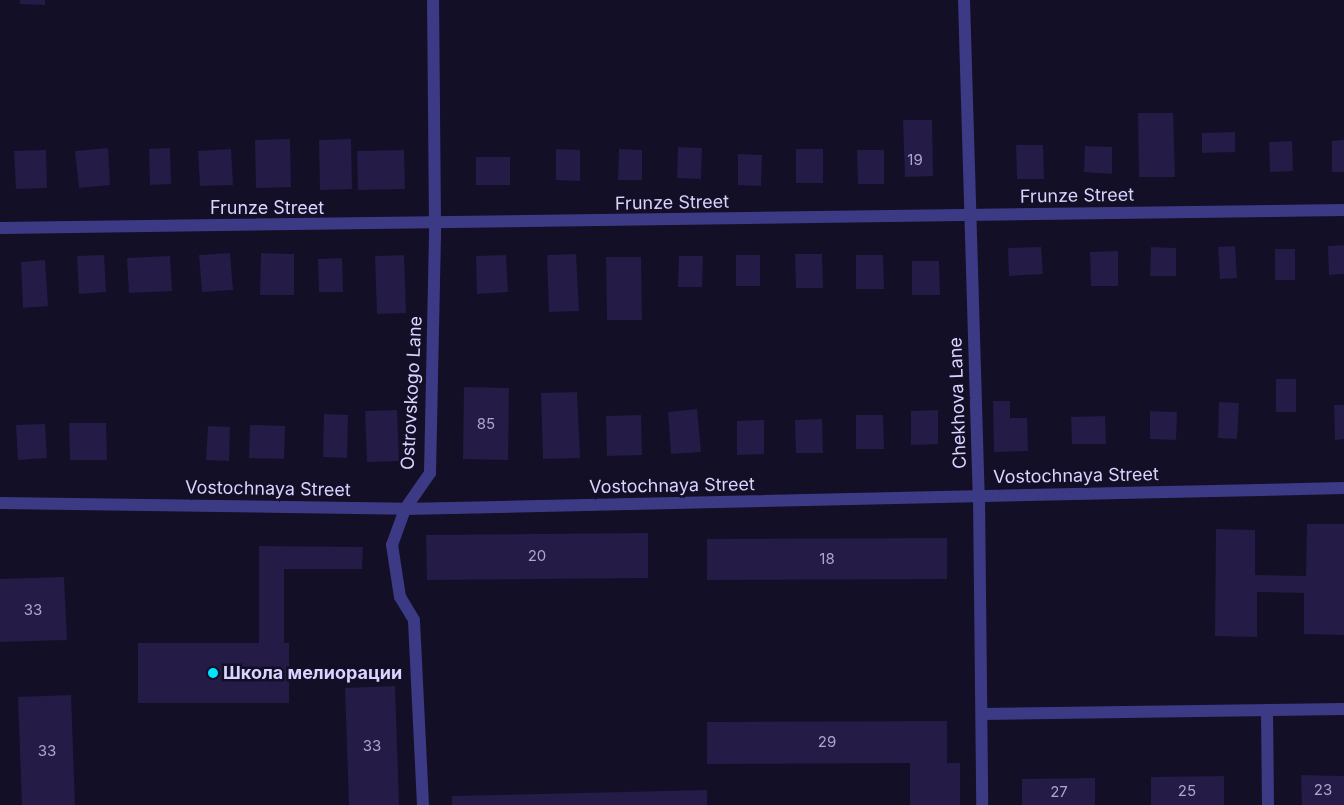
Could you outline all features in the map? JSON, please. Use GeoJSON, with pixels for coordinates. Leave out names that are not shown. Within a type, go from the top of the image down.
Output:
{"type":"FeatureCollection","features":[{"type":"Feature","properties":{"kind":"street","name":"Ostrovskogo Lane"},"geometry":{"type":"LineString","coordinates":[[423,805],[414,620],[400,598],[392,545],[405,510],[430,473],[435,224],[433,0]]}},
{"type":"Feature","properties":{"kind":"street","name":"Chekhova Lane"},"geometry":{"type":"LineString","coordinates":[[964,0],[969,216],[979,496],[983,714],[982,805]]}},
{"type":"Feature","properties":{"kind":"street","name":"Frunze Street"},"geometry":{"type":"LineString","coordinates":[[0,228],[435,224],[1344,210]]}},
{"type":"Feature","properties":{"kind":"street","name":"Vostochnaya Street"},"geometry":{"type":"LineString","coordinates":[[0,502],[405,510],[1344,488]]}},
{"type":"Feature","properties":{"kind":"street"},"geometry":{"type":"LineString","coordinates":[[983,714],[1344,709]]}},
{"type":"Feature","properties":{"kind":"street"},"geometry":{"type":"LineString","coordinates":[[1267,710],[1268,805]]}},
{"type":"Feature","properties":{"kind":"building"},"geometry":{"type":"Polygon","coordinates":[[[20,0],[45,0],[45,5],[20,4],[20,0]]]}},
{"type":"Feature","properties":{"kind":"building"},"geometry":{"type":"Polygon","coordinates":[[[1138,113],[1173,113],[1175,177],[1139,177],[1138,113]]]}},
{"type":"Feature","properties":{"kind":"building"},"geometry":{"type":"Polygon","coordinates":[[[903,120],[932,120],[933,176],[905,177],[903,120]]]}},
{"type":"Feature","properties":{"kind":"building"},"geometry":{"type":"Polygon","coordinates":[[[1235,132],[1235,152],[1202,153],[1202,133],[1235,132]]]}},
{"type":"Feature","properties":{"kind":"building"},"geometry":{"type":"Polygon","coordinates":[[[290,139],[291,187],[256,188],[255,140],[290,139]]]}},
{"type":"Feature","properties":{"kind":"building"},"geometry":{"type":"Polygon","coordinates":[[[351,139],[352,189],[320,190],[319,140],[351,139]]]}},
{"type":"Feature","properties":{"kind":"building"},"geometry":{"type":"Polygon","coordinates":[[[1344,140],[1344,172],[1332,172],[1332,141],[1344,140]]]}},
{"type":"Feature","properties":{"kind":"building"},"geometry":{"type":"Polygon","coordinates":[[[1292,141],[1293,171],[1270,172],[1269,142],[1292,141]]]}},
{"type":"Feature","properties":{"kind":"building"},"geometry":{"type":"Polygon","coordinates":[[[1016,145],[1043,145],[1044,179],[1017,179],[1016,145]]]}},
{"type":"Feature","properties":{"kind":"building"},"geometry":{"type":"Polygon","coordinates":[[[1085,146],[1112,147],[1112,174],[1084,172],[1085,146]]]}},
{"type":"Feature","properties":{"kind":"building"},"geometry":{"type":"Polygon","coordinates":[[[678,147],[702,148],[701,179],[677,178],[678,147]]]}},
{"type":"Feature","properties":{"kind":"building"},"geometry":{"type":"Polygon","coordinates":[[[108,148],[110,185],[79,188],[75,151],[108,148]]]}},
{"type":"Feature","properties":{"kind":"building"},"geometry":{"type":"Polygon","coordinates":[[[170,148],[171,184],[150,185],[149,149],[170,148]]]}},
{"type":"Feature","properties":{"kind":"building"},"geometry":{"type":"Polygon","coordinates":[[[231,149],[233,185],[200,186],[198,151],[231,149]]]}},
{"type":"Feature","properties":{"kind":"building"},"geometry":{"type":"Polygon","coordinates":[[[556,149],[580,150],[580,181],[556,180],[556,149]]]}},
{"type":"Feature","properties":{"kind":"building"},"geometry":{"type":"Polygon","coordinates":[[[619,149],[642,150],[642,180],[618,180],[619,149]]]}},
{"type":"Feature","properties":{"kind":"building"},"geometry":{"type":"Polygon","coordinates":[[[796,149],[823,149],[823,183],[796,183],[796,149]]]}},
{"type":"Feature","properties":{"kind":"building"},"geometry":{"type":"Polygon","coordinates":[[[46,150],[47,188],[16,189],[14,151],[46,150]]]}},
{"type":"Feature","properties":{"kind":"building"},"geometry":{"type":"Polygon","coordinates":[[[404,150],[405,189],[358,190],[357,151],[404,150]]]}},
{"type":"Feature","properties":{"kind":"building"},"geometry":{"type":"Polygon","coordinates":[[[857,150],[884,150],[884,184],[858,184],[857,150]]]}},
{"type":"Feature","properties":{"kind":"building"},"geometry":{"type":"Polygon","coordinates":[[[738,154],[762,155],[761,186],[738,185],[738,154]]]}},
{"type":"Feature","properties":{"kind":"building"},"geometry":{"type":"Polygon","coordinates":[[[476,157],[510,157],[510,185],[476,185],[476,157]]]}},
{"type":"Feature","properties":{"kind":"building"},"geometry":{"type":"Polygon","coordinates":[[[1344,245],[1344,274],[1329,275],[1328,246],[1344,245]]]}},
{"type":"Feature","properties":{"kind":"building"},"geometry":{"type":"Polygon","coordinates":[[[1235,246],[1237,278],[1220,279],[1218,247],[1235,246]]]}},
{"type":"Feature","properties":{"kind":"building"},"geometry":{"type":"Polygon","coordinates":[[[1041,247],[1043,274],[1009,276],[1008,248],[1041,247]]]}},
{"type":"Feature","properties":{"kind":"building"},"geometry":{"type":"Polygon","coordinates":[[[1151,247],[1176,248],[1176,276],[1150,276],[1151,247]]]}},
{"type":"Feature","properties":{"kind":"building"},"geometry":{"type":"Polygon","coordinates":[[[1275,249],[1295,249],[1295,280],[1275,280],[1275,249]]]}},
{"type":"Feature","properties":{"kind":"building"},"geometry":{"type":"Polygon","coordinates":[[[1118,251],[1118,286],[1091,286],[1090,252],[1118,251]]]}},
{"type":"Feature","properties":{"kind":"building"},"geometry":{"type":"Polygon","coordinates":[[[230,253],[233,290],[202,292],[199,255],[230,253]]]}},
{"type":"Feature","properties":{"kind":"building"},"geometry":{"type":"Polygon","coordinates":[[[261,253],[294,254],[294,295],[260,295],[261,253]]]}},
{"type":"Feature","properties":{"kind":"building"},"geometry":{"type":"Polygon","coordinates":[[[576,254],[579,311],[549,312],[547,255],[576,254]]]}},
{"type":"Feature","properties":{"kind":"building"},"geometry":{"type":"Polygon","coordinates":[[[795,254],[822,254],[823,288],[796,288],[795,254]]]}},
{"type":"Feature","properties":{"kind":"building"},"geometry":{"type":"Polygon","coordinates":[[[104,255],[106,292],[79,294],[77,256],[104,255]]]}},
{"type":"Feature","properties":{"kind":"building"},"geometry":{"type":"Polygon","coordinates":[[[404,255],[406,313],[377,314],[375,256],[404,255]]]}},
{"type":"Feature","properties":{"kind":"building"},"geometry":{"type":"Polygon","coordinates":[[[506,255],[508,292],[477,294],[476,256],[506,255]]]}},
{"type":"Feature","properties":{"kind":"building"},"geometry":{"type":"Polygon","coordinates":[[[736,255],[760,255],[760,286],[736,286],[736,255]]]}},
{"type":"Feature","properties":{"kind":"building"},"geometry":{"type":"Polygon","coordinates":[[[856,255],[883,255],[884,289],[856,289],[856,255]]]}},
{"type":"Feature","properties":{"kind":"building"},"geometry":{"type":"Polygon","coordinates":[[[170,256],[172,291],[129,293],[127,258],[170,256]]]}},
{"type":"Feature","properties":{"kind":"building"},"geometry":{"type":"Polygon","coordinates":[[[679,256],[703,256],[702,287],[678,287],[679,256]]]}},
{"type":"Feature","properties":{"kind":"building"},"geometry":{"type":"Polygon","coordinates":[[[606,257],[641,257],[642,320],[607,320],[606,257]]]}},
{"type":"Feature","properties":{"kind":"building"},"geometry":{"type":"Polygon","coordinates":[[[342,258],[343,292],[319,292],[318,259],[342,258]]]}},
{"type":"Feature","properties":{"kind":"building"},"geometry":{"type":"Polygon","coordinates":[[[45,260],[48,306],[23,308],[21,262],[45,260]]]}},
{"type":"Feature","properties":{"kind":"building"},"geometry":{"type":"Polygon","coordinates":[[[912,261],[939,261],[940,295],[912,295],[912,261]]]}},
{"type":"Feature","properties":{"kind":"building"},"geometry":{"type":"Polygon","coordinates":[[[1276,379],[1296,379],[1296,412],[1276,412],[1276,379]]]}},
{"type":"Feature","properties":{"kind":"building"},"geometry":{"type":"Polygon","coordinates":[[[464,387],[509,388],[508,460],[463,459],[464,387]]]}},
{"type":"Feature","properties":{"kind":"building"},"geometry":{"type":"Polygon","coordinates":[[[577,392],[580,458],[543,459],[541,393],[577,392]]]}},
{"type":"Feature","properties":{"kind":"building"},"geometry":{"type":"Polygon","coordinates":[[[993,401],[1010,401],[1010,418],[1027,418],[1028,451],[994,452],[993,401]]]}},
{"type":"Feature","properties":{"kind":"building"},"geometry":{"type":"Polygon","coordinates":[[[1219,402],[1239,403],[1237,439],[1218,438],[1219,402]]]}},
{"type":"Feature","properties":{"kind":"building"},"geometry":{"type":"Polygon","coordinates":[[[1334,405],[1344,405],[1344,439],[1335,440],[1334,405]]]}},
{"type":"Feature","properties":{"kind":"building"},"geometry":{"type":"Polygon","coordinates":[[[697,409],[701,452],[671,454],[668,412],[697,409]]]}},
{"type":"Feature","properties":{"kind":"building"},"geometry":{"type":"Polygon","coordinates":[[[397,410],[399,461],[367,462],[365,411],[397,410]]]}},
{"type":"Feature","properties":{"kind":"building"},"geometry":{"type":"Polygon","coordinates":[[[938,410],[938,444],[911,445],[911,411],[938,410]]]}},
{"type":"Feature","properties":{"kind":"building"},"geometry":{"type":"Polygon","coordinates":[[[1150,411],[1177,412],[1176,440],[1150,439],[1150,411]]]}},
{"type":"Feature","properties":{"kind":"building"},"geometry":{"type":"Polygon","coordinates":[[[324,414],[348,415],[347,458],[323,457],[324,414]]]}},
{"type":"Feature","properties":{"kind":"building"},"geometry":{"type":"Polygon","coordinates":[[[641,415],[642,455],[607,456],[606,416],[641,415]]]}},
{"type":"Feature","properties":{"kind":"building"},"geometry":{"type":"Polygon","coordinates":[[[856,415],[883,415],[884,449],[856,449],[856,415]]]}},
{"type":"Feature","properties":{"kind":"building"},"geometry":{"type":"Polygon","coordinates":[[[1105,416],[1106,444],[1072,444],[1071,417],[1105,416]]]}},
{"type":"Feature","properties":{"kind":"building"},"geometry":{"type":"Polygon","coordinates":[[[822,419],[823,453],[796,453],[795,420],[822,419]]]}},
{"type":"Feature","properties":{"kind":"building"},"geometry":{"type":"Polygon","coordinates":[[[764,420],[764,454],[737,455],[737,421],[764,420]]]}},
{"type":"Feature","properties":{"kind":"building"},"geometry":{"type":"Polygon","coordinates":[[[69,423],[106,423],[107,460],[70,460],[69,423]]]}},
{"type":"Feature","properties":{"kind":"building"},"geometry":{"type":"Polygon","coordinates":[[[45,424],[47,458],[18,460],[16,425],[45,424]]]}},
{"type":"Feature","properties":{"kind":"building"},"geometry":{"type":"Polygon","coordinates":[[[250,425],[285,426],[284,459],[249,458],[250,425]]]}},
{"type":"Feature","properties":{"kind":"building"},"geometry":{"type":"Polygon","coordinates":[[[208,426],[230,427],[229,461],[206,460],[208,426]]]}},
{"type":"Feature","properties":{"kind":"building"},"geometry":{"type":"Polygon","coordinates":[[[1307,524],[1344,524],[1344,635],[1304,634],[1304,593],[1257,592],[1257,637],[1215,636],[1216,529],[1255,530],[1255,575],[1306,576],[1307,524]]]}},
{"type":"Feature","properties":{"kind":"building"},"geometry":{"type":"Polygon","coordinates":[[[648,533],[648,578],[427,580],[426,535],[648,533]]]}},
{"type":"Feature","properties":{"kind":"building"},"geometry":{"type":"Polygon","coordinates":[[[947,538],[947,579],[707,580],[707,539],[947,538]]]}},
{"type":"Feature","properties":{"kind":"building","name":"Школа мелиорации"},"geometry":{"type":"Polygon","coordinates":[[[259,546],[363,547],[362,569],[284,569],[284,643],[289,643],[289,703],[138,703],[138,643],[259,643],[259,546]]]}},
{"type":"Feature","properties":{"kind":"building"},"geometry":{"type":"Polygon","coordinates":[[[64,577],[67,640],[0,642],[0,579],[64,577]]]}},
{"type":"Feature","properties":{"kind":"building"},"geometry":{"type":"Polygon","coordinates":[[[395,686],[399,805],[349,805],[345,688],[395,686]]]}},
{"type":"Feature","properties":{"kind":"building"},"geometry":{"type":"Polygon","coordinates":[[[71,695],[75,805],[22,805],[18,697],[71,695]]]}},
{"type":"Feature","properties":{"kind":"building"},"geometry":{"type":"Polygon","coordinates":[[[947,721],[947,763],[960,763],[960,805],[910,805],[910,763],[707,764],[707,722],[947,721]]]}},
{"type":"Feature","properties":{"kind":"building"},"geometry":{"type":"Polygon","coordinates":[[[1301,775],[1344,776],[1344,805],[1302,805],[1301,775]]]}},
{"type":"Feature","properties":{"kind":"building"},"geometry":{"type":"Polygon","coordinates":[[[1224,776],[1224,805],[1151,805],[1151,777],[1224,776]]]}},
{"type":"Feature","properties":{"kind":"building"},"geometry":{"type":"Polygon","coordinates":[[[1095,778],[1095,805],[1022,805],[1022,779],[1095,778]]]}},
{"type":"Feature","properties":{"kind":"building"},"geometry":{"type":"Polygon","coordinates":[[[707,790],[707,805],[452,805],[452,796],[707,790]]]}},
{"type":"Feature","properties":{"kind":"place","name":"Школа мелиорации"},"geometry":{"type":"Point","coordinates":[213,673]}}]}
